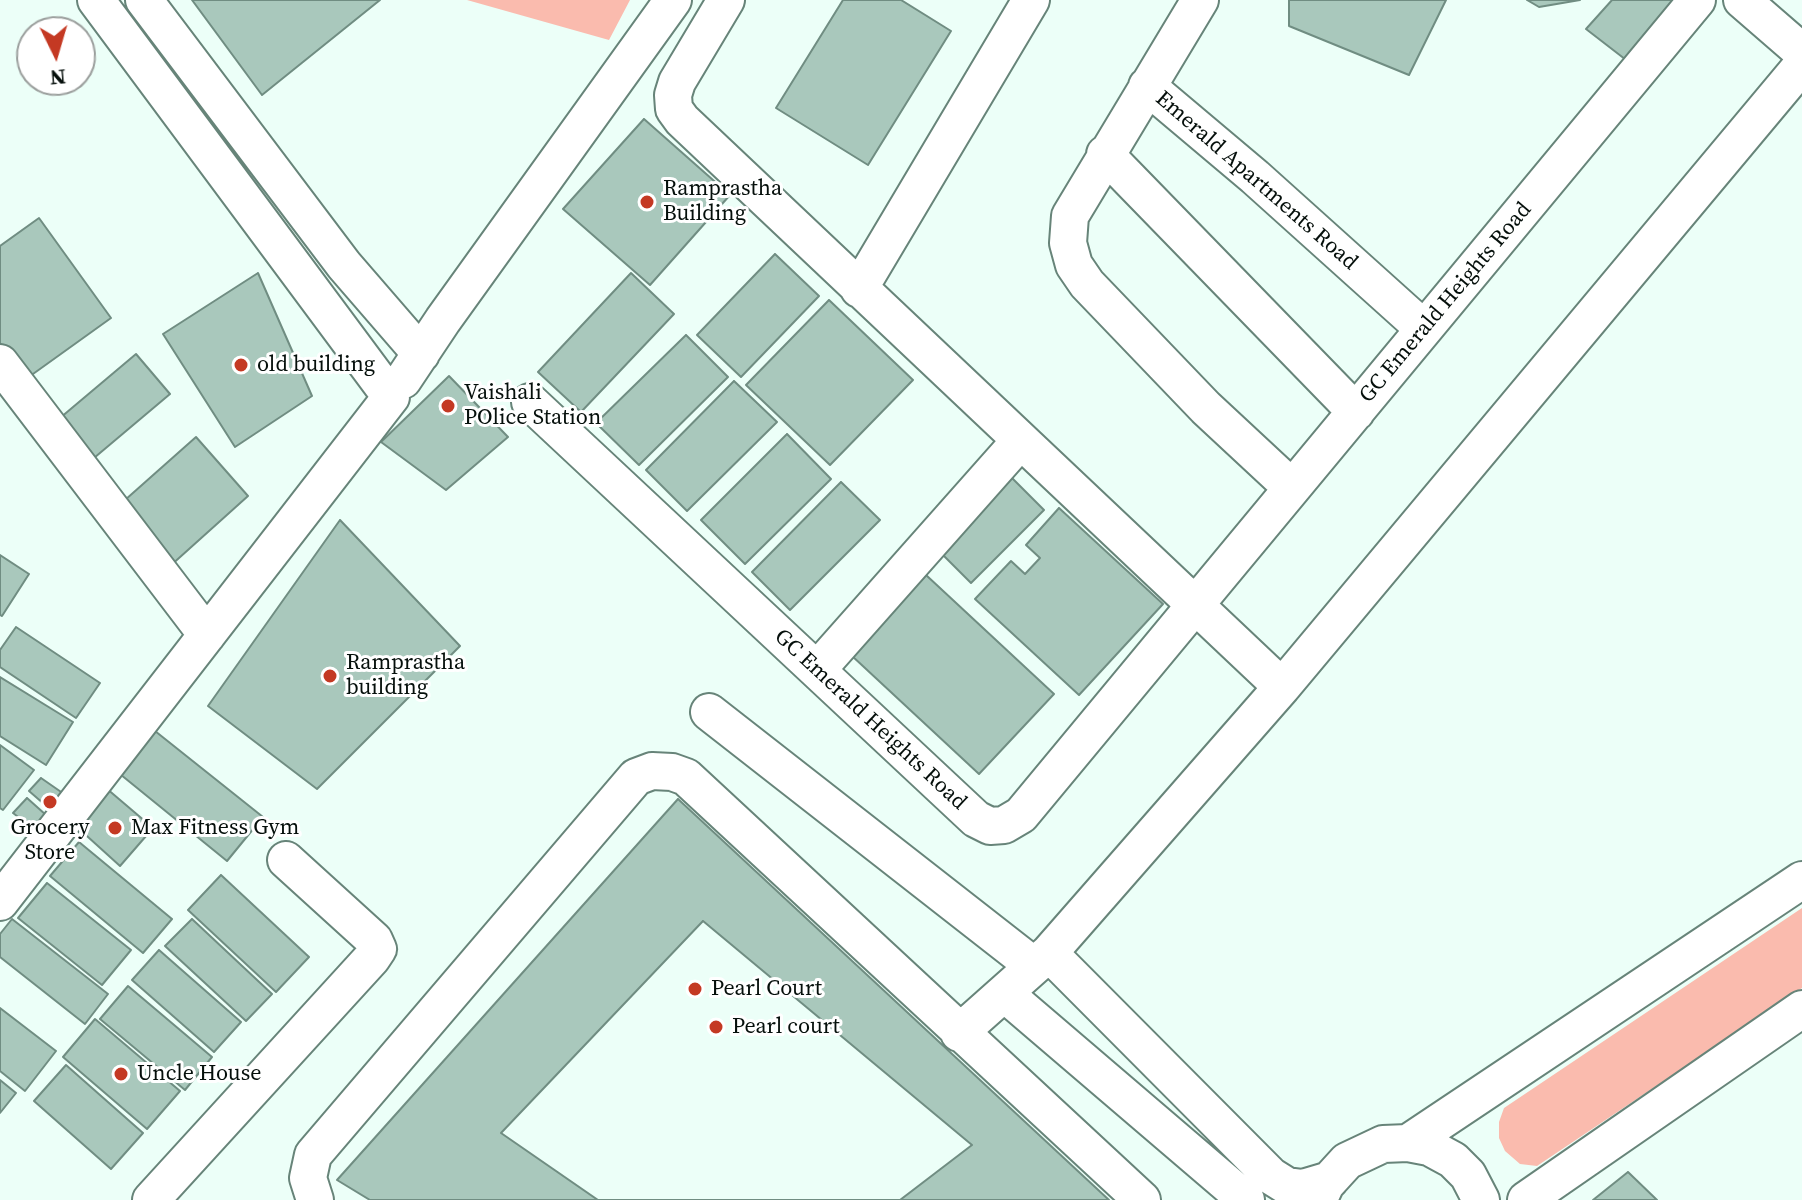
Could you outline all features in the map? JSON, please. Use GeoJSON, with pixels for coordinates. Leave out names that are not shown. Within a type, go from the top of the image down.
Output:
{"type":"FeatureCollection","features":[{"type":"Feature","properties":{"kind":"street"},"geometry":{"type":"LineString","coordinates":[[0,902],[391,397],[96,0]]}},
{"type":"Feature","properties":{"kind":"street"},"geometry":{"type":"LineString","coordinates":[[144,0],[344,265],[412,367],[673,0]]}},
{"type":"Feature","properties":{"kind":"street"},"geometry":{"type":"LineString","coordinates":[[726,0],[677,82],[673,95],[674,109],[682,120],[1282,687]]}},
{"type":"Feature","properties":{"kind":"street"},"geometry":{"type":"LineString","coordinates":[[859,289],[1031,0]]}},
{"type":"Feature","properties":{"kind":"street"},"geometry":{"type":"LineString","coordinates":[[1147,86],[1200,0]]}},
{"type":"Feature","properties":{"kind":"street","name":"GC Emerald Heights Road"},"geometry":{"type":"LineString","coordinates":[[530,402],[976,819],[990,826],[1004,825],[1021,815],[1697,0]]}},
{"type":"Feature","properties":{"kind":"street"},"geometry":{"type":"LineString","coordinates":[[1742,0],[1802,52]]}},
{"type":"Feature","properties":{"kind":"street"},"geometry":{"type":"LineString","coordinates":[[959,1033],[1041,960],[1282,687],[1802,65]]}},
{"type":"Feature","properties":{"kind":"street","name":"Emerald Apartments Road"},"geometry":{"type":"LineString","coordinates":[[1292,488],[1206,408],[1087,284],[1074,265],[1068,243],[1070,216],[1147,86],[1255,177],[1424,329]]}},
{"type":"Feature","properties":{"kind":"street"},"geometry":{"type":"LineString","coordinates":[[1105,154],[1356,412]]}},
{"type":"Feature","properties":{"kind":"street"},"geometry":{"type":"LineString","coordinates":[[3,374],[207,635]]}},
{"type":"Feature","properties":{"kind":"street"},"geometry":{"type":"LineString","coordinates":[[817,670],[1020,441]]}},
{"type":"Feature","properties":{"kind":"street"},"geometry":{"type":"LineString","coordinates":[[709,712],[1041,960],[1271,1176],[1287,1186],[1324,1190],[1347,1161],[1383,1144],[1408,1143],[1429,1147],[1453,1160],[1468,1175],[1481,1200]]}},
{"type":"Feature","properties":{"kind":"street"},"geometry":{"type":"LineString","coordinates":[[315,1200],[308,1178],[313,1155],[636,777],[652,771],[672,772],[686,777],[1142,1200]]}},
{"type":"Feature","properties":{"kind":"street"},"geometry":{"type":"LineString","coordinates":[[151,1200],[378,949],[374,940],[286,860]]}},
{"type":"Feature","properties":{"kind":"street"},"geometry":{"type":"LineString","coordinates":[[1408,1143],[1802,880]]}},
{"type":"Feature","properties":{"kind":"street"},"geometry":{"type":"LineString","coordinates":[[1004,993],[1246,1200]]}},
{"type":"Feature","properties":{"kind":"street"},"geometry":{"type":"LineString","coordinates":[[1526,1200],[1802,1009]]}},
{"type":"Feature","properties":{"kind":"shaded area"},"geometry":{"type":"Polygon","coordinates":[[[467,0],[630,0],[609,40],[467,0]]]}},
{"type":"Feature","properties":{"kind":"shaded area"},"geometry":{"type":"Polygon","coordinates":[[[1802,908],[1802,988],[1537,1166],[1520,1164],[1505,1151],[1499,1138],[1499,1122],[1504,1108],[1802,908]]]}},
{"type":"Feature","properties":{"kind":"building"},"geometry":{"type":"Polygon","coordinates":[[[192,0],[380,0],[262,95],[192,0]]]}},
{"type":"Feature","properties":{"kind":"building"},"geometry":{"type":"Polygon","coordinates":[[[843,0],[901,0],[951,31],[868,165],[776,108],[843,0]]]}},
{"type":"Feature","properties":{"kind":"building"},"geometry":{"type":"Polygon","coordinates":[[[1289,0],[1446,0],[1409,75],[1289,26],[1289,0]]]}},
{"type":"Feature","properties":{"kind":"building"},"geometry":{"type":"Polygon","coordinates":[[[1527,0],[1580,0],[1539,7],[1527,0]]]}},
{"type":"Feature","properties":{"kind":"building"},"geometry":{"type":"Polygon","coordinates":[[[1612,0],[1685,0],[1630,63],[1586,29],[1612,0]]]}},
{"type":"Feature","properties":{"kind":"building","name":"Ramprastha Building"},"geometry":{"type":"Polygon","coordinates":[[[644,119],[730,195],[650,285],[563,209],[644,119]]]}},
{"type":"Feature","properties":{"kind":"building"},"geometry":{"type":"Polygon","coordinates":[[[39,218],[111,318],[26,379],[0,343],[0,246],[39,218]]]}},
{"type":"Feature","properties":{"kind":"building"},"geometry":{"type":"Polygon","coordinates":[[[775,254],[819,296],[741,377],[697,335],[775,254]]]}},
{"type":"Feature","properties":{"kind":"building","name":"old building"},"geometry":{"type":"Polygon","coordinates":[[[258,273],[312,396],[235,447],[163,334],[258,273]]]}},
{"type":"Feature","properties":{"kind":"building"},"geometry":{"type":"Polygon","coordinates":[[[631,273],[674,314],[581,412],[538,372],[631,273]]]}},
{"type":"Feature","properties":{"kind":"building"},"geometry":{"type":"Polygon","coordinates":[[[829,300],[913,380],[830,465],[746,385],[829,300]]]}},
{"type":"Feature","properties":{"kind":"building"},"geometry":{"type":"Polygon","coordinates":[[[686,335],[728,377],[639,465],[596,423],[686,335]]]}},
{"type":"Feature","properties":{"kind":"building"},"geometry":{"type":"Polygon","coordinates":[[[136,354],[170,394],[94,458],[60,418],[136,354]]]}},
{"type":"Feature","properties":{"kind":"building","name":"Vaishali POlice Station"},"geometry":{"type":"Polygon","coordinates":[[[449,376],[508,437],[446,490],[381,442],[449,376]]]}},
{"type":"Feature","properties":{"kind":"building"},"geometry":{"type":"Polygon","coordinates":[[[734,381],[777,422],[687,511],[646,470],[734,381]]]}},
{"type":"Feature","properties":{"kind":"building"},"geometry":{"type":"Polygon","coordinates":[[[787,434],[831,479],[745,564],[701,520],[787,434]]]}},
{"type":"Feature","properties":{"kind":"building"},"geometry":{"type":"Polygon","coordinates":[[[196,437],[248,496],[169,567],[116,508],[196,437]]]}},
{"type":"Feature","properties":{"kind":"building"},"geometry":{"type":"Polygon","coordinates":[[[1005,471],[1044,510],[971,583],[932,544],[1005,471]]]}},
{"type":"Feature","properties":{"kind":"building"},"geometry":{"type":"Polygon","coordinates":[[[841,482],[880,520],[790,610],[752,572],[841,482]]]}},
{"type":"Feature","properties":{"kind":"building"},"geometry":{"type":"Polygon","coordinates":[[[1059,508],[1163,604],[1079,695],[975,599],[1011,561],[1025,574],[1040,558],[1026,545],[1059,508]]]}},
{"type":"Feature","properties":{"kind":"building","name":"Ramprastha building"},"geometry":{"type":"Polygon","coordinates":[[[340,520],[460,646],[317,789],[208,706],[340,520]]]}},
{"type":"Feature","properties":{"kind":"building"},"geometry":{"type":"Polygon","coordinates":[[[0,555],[29,574],[2,616],[0,615],[0,555]]]}},
{"type":"Feature","properties":{"kind":"building"},"geometry":{"type":"Polygon","coordinates":[[[926,575],[1054,694],[979,774],[851,655],[926,575]]]}},
{"type":"Feature","properties":{"kind":"building"},"geometry":{"type":"Polygon","coordinates":[[[16,627],[100,683],[76,718],[0,667],[0,650],[16,627]]]}},
{"type":"Feature","properties":{"kind":"building"},"geometry":{"type":"Polygon","coordinates":[[[0,677],[73,722],[46,765],[0,736],[0,677]]]}},
{"type":"Feature","properties":{"kind":"building"},"geometry":{"type":"Polygon","coordinates":[[[150,727],[263,817],[227,861],[115,770],[150,727]]]}},
{"type":"Feature","properties":{"kind":"building"},"geometry":{"type":"Polygon","coordinates":[[[0,745],[34,770],[3,810],[0,808],[0,745]]]}},
{"type":"Feature","properties":{"kind":"building","name":"Grocery Store"},"geometry":{"type":"Polygon","coordinates":[[[41,778],[64,794],[52,811],[29,791],[41,778]]]}},
{"type":"Feature","properties":{"kind":"building","name":"Max Fitness Gym"},"geometry":{"type":"Polygon","coordinates":[[[106,788],[153,828],[120,866],[77,827],[106,788]]]}},
{"type":"Feature","properties":{"kind":"building"},"geometry":{"type":"Polygon","coordinates":[[[27,798],[46,815],[39,833],[13,813],[27,798]]]}},
{"type":"Feature","properties":{"kind":"building","name":"Pearl Court"},"geometry":{"type":"Polygon","coordinates":[[[678,799],[1109,1200],[370,1200],[337,1180],[678,799]]]}},
{"type":"Feature","properties":{"kind":"building"},"geometry":{"type":"Polygon","coordinates":[[[79,842],[172,919],[143,953],[50,876],[79,842]]]}},
{"type":"Feature","properties":{"kind":"building"},"geometry":{"type":"Polygon","coordinates":[[[221,875],[309,957],[276,992],[188,910],[221,875]]]}},
{"type":"Feature","properties":{"kind":"building"},"geometry":{"type":"Polygon","coordinates":[[[47,883],[131,950],[102,985],[18,918],[47,883]]]}},
{"type":"Feature","properties":{"kind":"building"},"geometry":{"type":"Polygon","coordinates":[[[12,919],[108,994],[85,1024],[0,957],[0,934],[12,919]]]}},
{"type":"Feature","properties":{"kind":"building"},"geometry":{"type":"Polygon","coordinates":[[[192,919],[272,994],[246,1021],[165,946],[192,919]]]}},
{"type":"Feature","properties":{"kind":"building","name":"Pearl court"},"geometry":{"type":"Polygon","coordinates":[[[703,921],[972,1145],[900,1200],[598,1200],[501,1133],[703,921]]]}},
{"type":"Feature","properties":{"kind":"building"},"geometry":{"type":"Polygon","coordinates":[[[159,950],[241,1022],[214,1052],[132,980],[159,950]]]}},
{"type":"Feature","properties":{"kind":"building"},"geometry":{"type":"Polygon","coordinates":[[[128,986],[212,1057],[185,1090],[100,1019],[128,986]]]}},
{"type":"Feature","properties":{"kind":"building"},"geometry":{"type":"Polygon","coordinates":[[[0,1008],[56,1051],[25,1091],[0,1071],[0,1008]]]}},
{"type":"Feature","properties":{"kind":"building","name":"Uncle House"},"geometry":{"type":"Polygon","coordinates":[[[95,1019],[180,1091],[147,1129],[63,1057],[95,1019]]]}},
{"type":"Feature","properties":{"kind":"building","name":"Uncle House"},"geometry":{"type":"Polygon","coordinates":[[[66,1065],[143,1133],[111,1169],[34,1101],[66,1065]]]}},
{"type":"Feature","properties":{"kind":"building"},"geometry":{"type":"Polygon","coordinates":[[[0,1080],[16,1093],[0,1113],[0,1080]]]}},
{"type":"Feature","properties":{"kind":"building"},"geometry":{"type":"Polygon","coordinates":[[[1628,1172],[1657,1200],[1593,1200],[1628,1172]]]}},
{"type":"Feature","properties":{"kind":"place","name":"Ramprastha Building"},"geometry":{"type":"Point","coordinates":[647,202]}},
{"type":"Feature","properties":{"kind":"place","name":"old building"},"geometry":{"type":"Point","coordinates":[241,365]}},
{"type":"Feature","properties":{"kind":"place","name":"Vaishali POlice Station"},"geometry":{"type":"Point","coordinates":[448,406]}},
{"type":"Feature","properties":{"kind":"place","name":"Ramprastha building"},"geometry":{"type":"Point","coordinates":[330,676]}},
{"type":"Feature","properties":{"kind":"place","name":"Grocery Store"},"geometry":{"type":"Point","coordinates":[50,802]}},
{"type":"Feature","properties":{"kind":"place","name":"Max Fitness Gym"},"geometry":{"type":"Point","coordinates":[115,828]}},
{"type":"Feature","properties":{"kind":"place","name":"Pearl Court"},"geometry":{"type":"Point","coordinates":[695,989]}},
{"type":"Feature","properties":{"kind":"place","name":"Pearl court"},"geometry":{"type":"Point","coordinates":[716,1027]}},
{"type":"Feature","properties":{"kind":"place","name":"Uncle House"},"geometry":{"type":"Point","coordinates":[121,1074]}}]}
